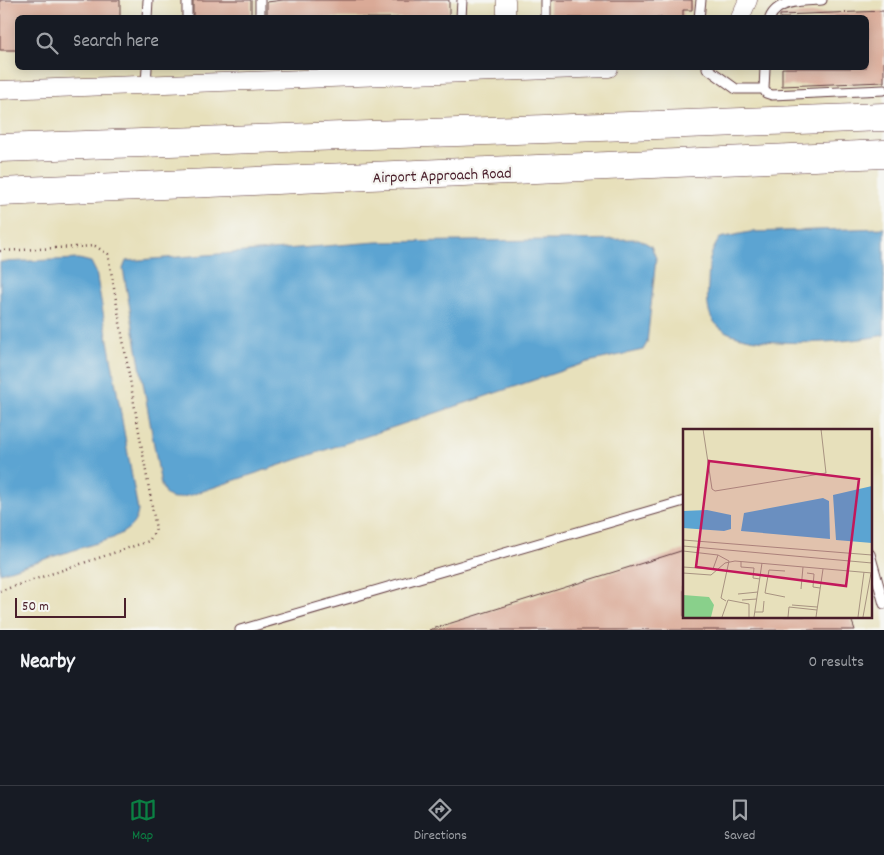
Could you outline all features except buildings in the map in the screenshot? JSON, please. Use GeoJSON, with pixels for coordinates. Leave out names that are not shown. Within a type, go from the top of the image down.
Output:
{"type":"FeatureCollection","features":[{"type":"Feature","properties":{"kind":"main road"},"geometry":{"type":"LineString","coordinates":[[0,148],[884,116]]}},
{"type":"Feature","properties":{"kind":"main road","name":"Airport Approach Road"},"geometry":{"type":"LineString","coordinates":[[0,192],[884,154]]}},
{"type":"Feature","properties":{"kind":"street"},"geometry":{"type":"LineString","coordinates":[[506,0],[506,15]]}},
{"type":"Feature","properties":{"kind":"street"},"geometry":{"type":"LineString","coordinates":[[741,15],[748,0]]}},
{"type":"Feature","properties":{"kind":"street"},"geometry":{"type":"LineString","coordinates":[[0,90],[146,76],[261,77],[307,73],[456,70]]}},
{"type":"Feature","properties":{"kind":"lane"},"geometry":{"type":"LineString","coordinates":[[147,15],[148,0]]}},
{"type":"Feature","properties":{"kind":"lane"},"geometry":{"type":"LineString","coordinates":[[187,0],[187,15]]}},
{"type":"Feature","properties":{"kind":"lane"},"geometry":{"type":"LineString","coordinates":[[260,0],[260,15]]}},
{"type":"Feature","properties":{"kind":"lane"},"geometry":{"type":"LineString","coordinates":[[461,15],[462,0]]}},
{"type":"Feature","properties":{"kind":"lane"},"geometry":{"type":"LineString","coordinates":[[546,0],[546,15]]}},
{"type":"Feature","properties":{"kind":"lane"},"geometry":{"type":"LineString","coordinates":[[699,15],[701,0]]}},
{"type":"Feature","properties":{"kind":"lane"},"geometry":{"type":"LineString","coordinates":[[772,15],[775,8],[782,3],[822,0]]}},
{"type":"Feature","properties":{"kind":"lane"},"geometry":{"type":"LineString","coordinates":[[710,70],[736,89],[764,89]]}},
{"type":"Feature","properties":{"kind":"lane"},"geometry":{"type":"LineString","coordinates":[[765,70],[764,89],[766,93],[884,90]]}},
{"type":"Feature","properties":{"kind":"lane"},"geometry":{"type":"LineString","coordinates":[[240,630],[683,501]]}},
{"type":"Feature","properties":{"kind":"lane"},"geometry":{"type":"LineString","coordinates":[[872,561],[884,604]]}},
{"type":"Feature","properties":{"kind":"path"},"geometry":{"type":"LineString","coordinates":[[0,251],[94,246],[108,254],[156,530],[148,541],[0,591]]}},
{"type":"Feature","properties":{"kind":"water"},"geometry":{"type":"Polygon","coordinates":[[[884,228],[884,335],[824,342],[774,342],[732,334],[719,327],[712,318],[708,302],[709,266],[711,255],[720,238],[750,232],[884,228]]]}},
{"type":"Feature","properties":{"kind":"water"},"geometry":{"type":"Polygon","coordinates":[[[639,239],[651,246],[656,258],[647,343],[643,350],[588,362],[191,495],[173,499],[166,495],[161,485],[123,269],[126,261],[377,242],[639,239]]]}},
{"type":"Feature","properties":{"kind":"water"},"geometry":{"type":"Polygon","coordinates":[[[79,259],[91,262],[96,272],[138,511],[137,516],[130,528],[113,538],[0,573],[0,262],[79,259]]]}}]}
